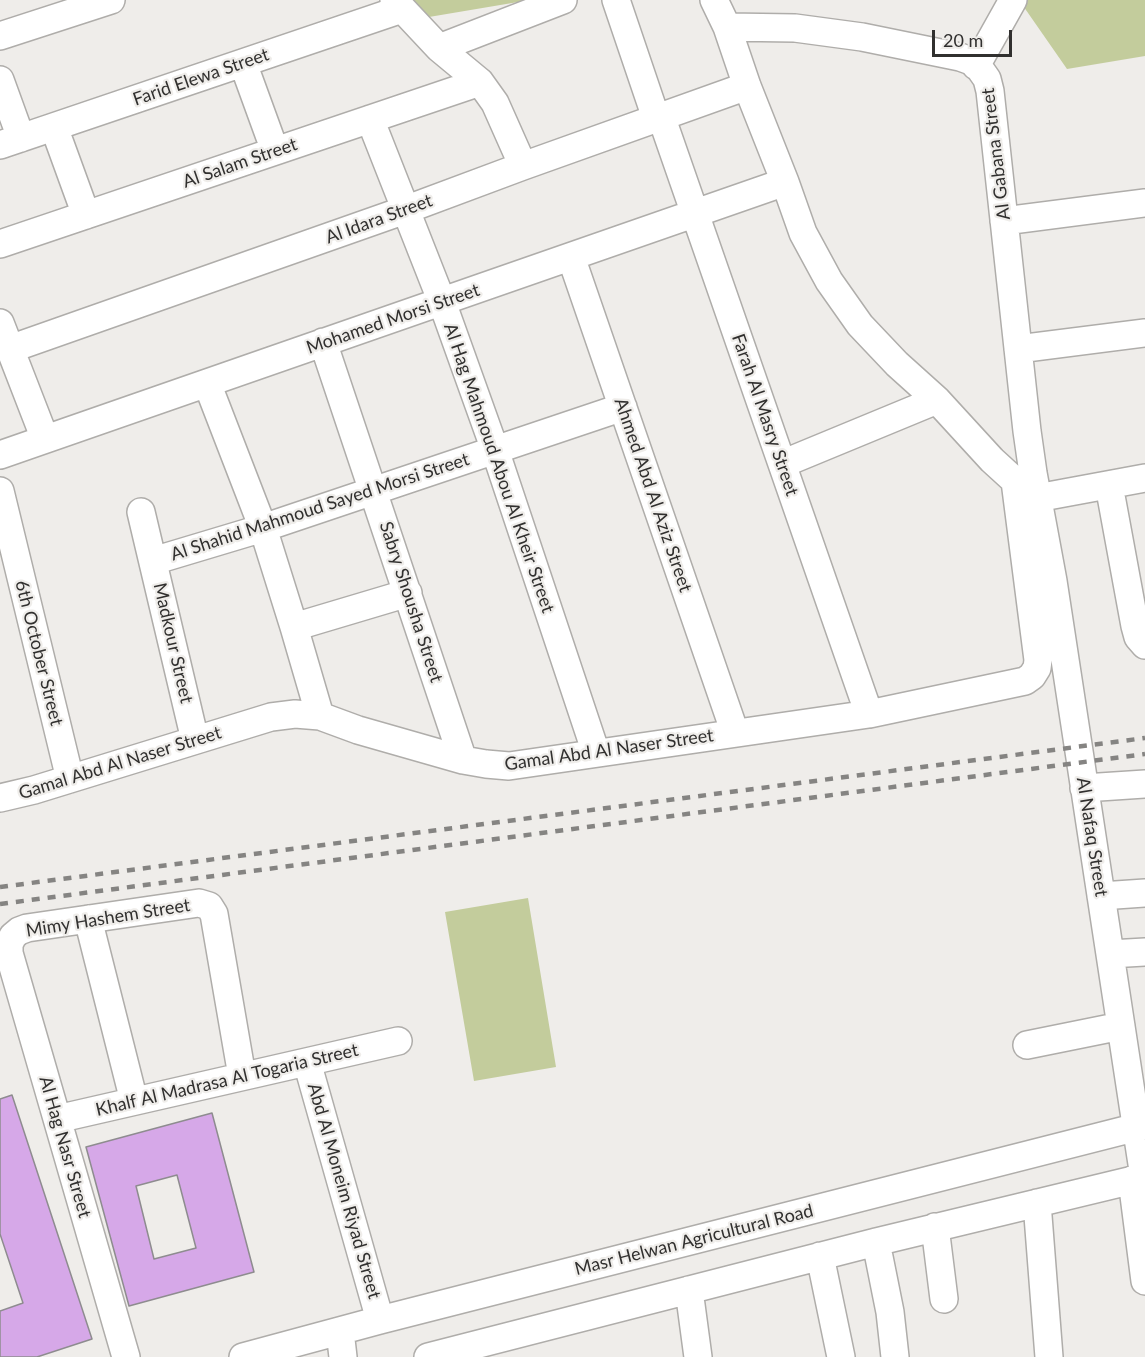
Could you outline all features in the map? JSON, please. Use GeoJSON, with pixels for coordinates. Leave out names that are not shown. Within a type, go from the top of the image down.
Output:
{"type":"FeatureCollection","features":[{"type":"Feature","properties":{"kind":"street"},"geometry":{"type":"LineString","coordinates":[[0,36],[111,0]]}},
{"type":"Feature","properties":{"kind":"street"},"geometry":{"type":"LineString","coordinates":[[439,48],[563,0]]}},
{"type":"Feature","properties":{"kind":"street","name":"Farah Al Masry Street"},"geometry":{"type":"LineString","coordinates":[[615,0],[695,213],[869,714]]}},
{"type":"Feature","properties":{"kind":"street"},"geometry":{"type":"LineString","coordinates":[[714,0],[727,27],[747,86],[804,233],[829,281],[860,325],[897,364],[937,400],[992,460],[1037,498],[1145,478]]}},
{"type":"Feature","properties":{"kind":"street"},"geometry":{"type":"LineString","coordinates":[[976,66],[1013,0]]}},
{"type":"Feature","properties":{"kind":"street"},"geometry":{"type":"LineString","coordinates":[[398,4],[439,48],[480,82],[495,103],[523,166]]}},
{"type":"Feature","properties":{"kind":"street","name":"Farid Elewa Street"},"geometry":{"type":"LineString","coordinates":[[10,142],[243,63],[398,4]]}},
{"type":"Feature","properties":{"kind":"street","name":"Al Gabana Street"},"geometry":{"type":"LineString","coordinates":[[727,27],[795,27],[829,31],[960,57],[980,69],[987,79],[1027,431],[1037,498]]}},
{"type":"Feature","properties":{"kind":"street"},"geometry":{"type":"LineString","coordinates":[[243,63],[275,151]]}},
{"type":"Feature","properties":{"kind":"street"},"geometry":{"type":"LineString","coordinates":[[0,80],[10,142]]}},
{"type":"Feature","properties":{"kind":"street","name":"Al Salam Street"},"geometry":{"type":"LineString","coordinates":[[0,244],[480,82]]}},
{"type":"Feature","properties":{"kind":"street","name":"Al Idara Street"},"geometry":{"type":"LineString","coordinates":[[10,349],[405,210],[747,86]]}},
{"type":"Feature","properties":{"kind":"street","name":"Al Hag Mahmoud Abou Al Kheir Street"},"geometry":{"type":"LineString","coordinates":[[370,119],[442,302],[495,450],[596,753]]}},
{"type":"Feature","properties":{"kind":"street"},"geometry":{"type":"LineString","coordinates":[[54,127],[86,215]]}},
{"type":"Feature","properties":{"kind":"street","name":"Mohamed Morsi Street"},"geometry":{"type":"LineString","coordinates":[[0,455],[785,182]]}},
{"type":"Feature","properties":{"kind":"street"},"geometry":{"type":"LineString","coordinates":[[1004,220],[1145,202]]}},
{"type":"Feature","properties":{"kind":"street","name":"Ahmed Abd Al Aziz Street"},"geometry":{"type":"LineString","coordinates":[[571,257],[735,733]]}},
{"type":"Feature","properties":{"kind":"street"},"geometry":{"type":"LineString","coordinates":[[0,323],[45,439]]}},
{"type":"Feature","properties":{"kind":"street"},"geometry":{"type":"LineString","coordinates":[[1018,349],[1145,333]]}},
{"type":"Feature","properties":{"kind":"street","name":"Sabry Shousha Street"},"geometry":{"type":"LineString","coordinates":[[323,342],[463,760]]}},
{"type":"Feature","properties":{"kind":"street"},"geometry":{"type":"LineString","coordinates":[[207,383],[263,528],[320,716]]}},
{"type":"Feature","properties":{"kind":"street"},"geometry":{"type":"LineString","coordinates":[[782,464],[937,400]]}},
{"type":"Feature","properties":{"kind":"street","name":"Al Shahid Mahmoud Sayed Morsi Street"},"geometry":{"type":"LineString","coordinates":[[153,561],[263,528],[623,407]]}},
{"type":"Feature","properties":{"kind":"street","name":"Gamal Abd Al Naser Street"},"geometry":{"type":"LineString","coordinates":[[0,798],[34,790],[271,717],[295,714],[320,716],[358,730],[463,760],[509,766],[869,714],[1025,681],[1037,668],[1038,660],[1015,481]]}},
{"type":"Feature","properties":{"kind":"street"},"geometry":{"type":"LineString","coordinates":[[1109,485],[1135,626],[1138,637],[1145,645]]}},
{"type":"Feature","properties":{"kind":"street","name":"6th October Street"},"geometry":{"type":"LineString","coordinates":[[0,491],[7,553],[70,779]]}},
{"type":"Feature","properties":{"kind":"street","name":"Al Nafaq Street"},"geometry":{"type":"LineString","coordinates":[[1037,498],[1054,592],[1121,1026],[1141,1126],[1140,1178],[1145,1281]]}},
{"type":"Feature","properties":{"kind":"street","name":"Madkour Street"},"geometry":{"type":"LineString","coordinates":[[141,512],[195,740]]}},
{"type":"Feature","properties":{"kind":"street"},"geometry":{"type":"LineString","coordinates":[[294,627],[408,593]]}},
{"type":"Feature","properties":{"kind":"street"},"geometry":{"type":"LineString","coordinates":[[1084,788],[1145,784]]}},
{"type":"Feature","properties":{"kind":"street"},"geometry":{"type":"LineString","coordinates":[[1101,896],[1145,893]]}},
{"type":"Feature","properties":{"kind":"street","name":"Mimy Hashem Street"},"geometry":{"type":"LineString","coordinates":[[13,936],[27,928],[200,903],[209,906],[214,914],[242,1076]]}},
{"type":"Feature","properties":{"kind":"street"},"geometry":{"type":"LineString","coordinates":[[88,919],[134,1101]]}},
{"type":"Feature","properties":{"kind":"street","name":"Al Hag Nasr Street"},"geometry":{"type":"LineString","coordinates":[[13,936],[9,944],[9,953],[126,1357]]}},
{"type":"Feature","properties":{"kind":"street"},"geometry":{"type":"LineString","coordinates":[[1110,954],[1145,952]]}},
{"type":"Feature","properties":{"kind":"street"},"geometry":{"type":"LineString","coordinates":[[1026,1045],[1121,1026]]}},
{"type":"Feature","properties":{"kind":"street","name":"Khalf Al Madrasa Al Togaria Street"},"geometry":{"type":"LineString","coordinates":[[57,1119],[398,1041]]}},
{"type":"Feature","properties":{"kind":"street","name":"Abd Al Moneim Riyad Street"},"geometry":{"type":"LineString","coordinates":[[307,1062],[380,1320]]}},
{"type":"Feature","properties":{"kind":"street","name":"Masr Helwan Agricultural Road"},"geometry":{"type":"LineString","coordinates":[[243,1357],[341,1344],[380,1320],[1141,1126]]}},
{"type":"Feature","properties":{"kind":"street"},"geometry":{"type":"LineString","coordinates":[[428,1357],[479,1350],[689,1290],[935,1227],[1140,1178]]}},
{"type":"Feature","properties":{"kind":"street"},"geometry":{"type":"LineString","coordinates":[[1037,1203],[1049,1357]]}},
{"type":"Feature","properties":{"kind":"street"},"geometry":{"type":"LineString","coordinates":[[935,1227],[944,1299]]}},
{"type":"Feature","properties":{"kind":"street"},"geometry":{"type":"LineString","coordinates":[[876,1242],[890,1312],[895,1357]]}},
{"type":"Feature","properties":{"kind":"street"},"geometry":{"type":"LineString","coordinates":[[820,1256],[841,1357]]}},
{"type":"Feature","properties":{"kind":"street"},"geometry":{"type":"LineString","coordinates":[[689,1290],[698,1357]]}},
{"type":"Feature","properties":{"kind":"green space"},"geometry":{"type":"Polygon","coordinates":[[[404,0],[530,0],[423,18],[404,0]]]}},
{"type":"Feature","properties":{"kind":"green space"},"geometry":{"type":"Polygon","coordinates":[[[1019,0],[1145,0],[1145,56],[1067,69],[1019,0]]]}},
{"type":"Feature","properties":{"kind":"green space"},"geometry":{"type":"Polygon","coordinates":[[[528,898],[556,1067],[474,1081],[445,912],[528,898]]]}},
{"type":"Feature","properties":{"kind":"building"},"geometry":{"type":"Polygon","coordinates":[[[12,1095],[92,1339],[37,1357],[0,1357],[0,1311],[23,1303],[0,1234],[0,1099],[12,1095]]]}},
{"type":"Feature","properties":{"kind":"building"},"geometry":{"type":"Polygon","coordinates":[[[212,1113],[254,1272],[129,1306],[86,1147],[212,1113]],[[177,1175],[136,1186],[154,1259],[196,1248],[177,1175]]]}},
{"type":"Feature","properties":{"kind":"railway"},"geometry":{"type":"LineString","coordinates":[[0,887],[1145,738]]}},
{"type":"Feature","properties":{"kind":"railway"},"geometry":{"type":"LineString","coordinates":[[0,904],[1145,754]]}}]}
